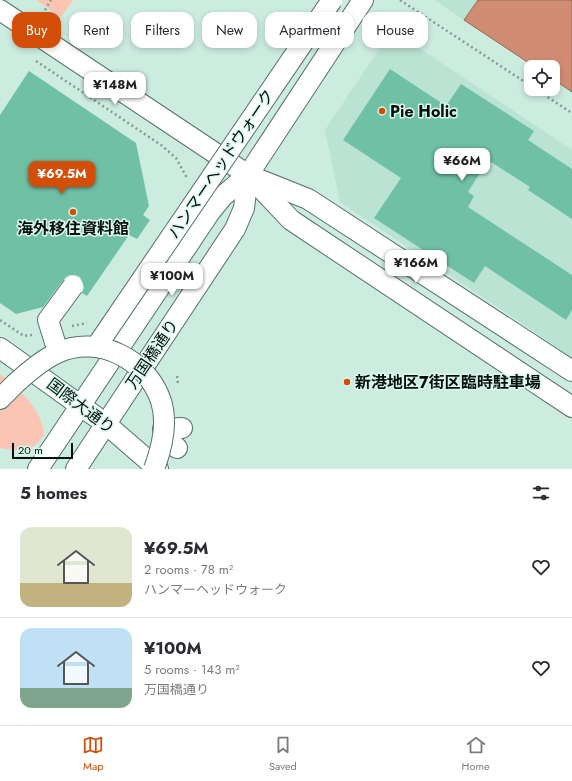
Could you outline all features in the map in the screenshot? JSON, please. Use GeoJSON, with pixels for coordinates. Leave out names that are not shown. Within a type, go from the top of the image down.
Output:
{"type":"FeatureCollection","features":[{"type":"Feature","properties":{"kind":"street","name":"ハンマーヘッドウォーク"},"geometry":{"type":"LineString","coordinates":[[96,347],[332,0]]}},
{"type":"Feature","properties":{"kind":"street"},"geometry":{"type":"LineString","coordinates":[[248,175],[363,0]]}},
{"type":"Feature","properties":{"kind":"street"},"geometry":{"type":"LineString","coordinates":[[0,10],[248,175],[308,199],[572,371]]}},
{"type":"Feature","properties":{"kind":"street"},"geometry":{"type":"LineString","coordinates":[[248,175],[291,220],[572,407]]}},
{"type":"Feature","properties":{"kind":"street","name":"万国橋通り"},"geometry":{"type":"LineString","coordinates":[[38,469],[210,212],[223,196],[248,175]]}},
{"type":"Feature","properties":{"kind":"street","name":"万国橋通り"},"geometry":{"type":"LineString","coordinates":[[76,469],[235,229],[244,208],[248,175]]}},
{"type":"Feature","properties":{"kind":"street"},"geometry":{"type":"LineString","coordinates":[[58,352],[48,320],[73,286]]}},
{"type":"Feature","properties":{"kind":"street"},"geometry":{"type":"LineString","coordinates":[[0,399],[30,371],[58,352],[75,348],[96,347],[111,349],[129,358],[142,370],[154,386],[161,400],[171,436],[161,450],[154,469]]}},
{"type":"Feature","properties":{"kind":"street","name":"国際大通り"},"geometry":{"type":"LineString","coordinates":[[0,348],[106,424],[158,469]]}},
{"type":"Feature","properties":{"kind":"path"},"geometry":{"type":"LineString","coordinates":[[45,10],[51,0]]}},
{"type":"Feature","properties":{"kind":"path"},"geometry":{"type":"LineString","coordinates":[[400,0],[524,81]]}},
{"type":"Feature","properties":{"kind":"path"},"geometry":{"type":"LineString","coordinates":[[32,58],[161,145],[176,158],[186,175],[187,181]]}},
{"type":"Feature","properties":{"kind":"path"},"geometry":{"type":"LineString","coordinates":[[546,96],[572,113]]}},
{"type":"Feature","properties":{"kind":"shaded area"},"geometry":{"type":"Polygon","coordinates":[[[36,0],[73,0],[61,17],[61,12],[54,12],[36,0]]]}},
{"type":"Feature","properties":{"kind":"shaded area"},"geometry":{"type":"Polygon","coordinates":[[[435,0],[478,0],[464,20],[435,0]]]}},
{"type":"Feature","properties":{"kind":"shaded area"},"geometry":{"type":"Polygon","coordinates":[[[478,0],[572,0],[572,92],[560,84],[560,60],[524,60],[464,20],[478,0]]]}},
{"type":"Feature","properties":{"kind":"shaded area"},"geometry":{"type":"Polygon","coordinates":[[[380,48],[419,48],[572,150],[572,357],[340,202],[325,130],[380,48]]]}},
{"type":"Feature","properties":{"kind":"shaded area"},"geometry":{"type":"Polygon","coordinates":[[[0,374],[22,393],[39,417],[44,435],[35,445],[30,448],[13,450],[0,448],[0,374]]]}},
{"type":"Feature","properties":{"kind":"building"},"geometry":{"type":"Polygon","coordinates":[[[390,69],[446,106],[461,84],[534,131],[528,140],[572,169],[572,219],[528,190],[530,187],[488,160],[468,192],[474,196],[468,207],[572,275],[572,310],[566,320],[485,266],[474,283],[374,218],[401,178],[343,140],[390,69]]]}},
{"type":"Feature","properties":{"kind":"building"},"geometry":{"type":"Polygon","coordinates":[[[29,71],[136,143],[149,206],[143,215],[150,220],[137,239],[129,235],[87,296],[82,293],[84,287],[80,277],[69,275],[64,279],[43,307],[16,314],[0,303],[0,115],[29,71]]]}},
{"type":"Feature","properties":{"kind":"place","name":"Pie Holic"},"geometry":{"type":"Point","coordinates":[382,111]}},
{"type":"Feature","properties":{"kind":"place","name":"海外移住資料館"},"geometry":{"type":"Point","coordinates":[73,212]}},
{"type":"Feature","properties":{"kind":"place","name":"新港地区7街区臨時駐車場"},"geometry":{"type":"Point","coordinates":[347,382]}}]}
